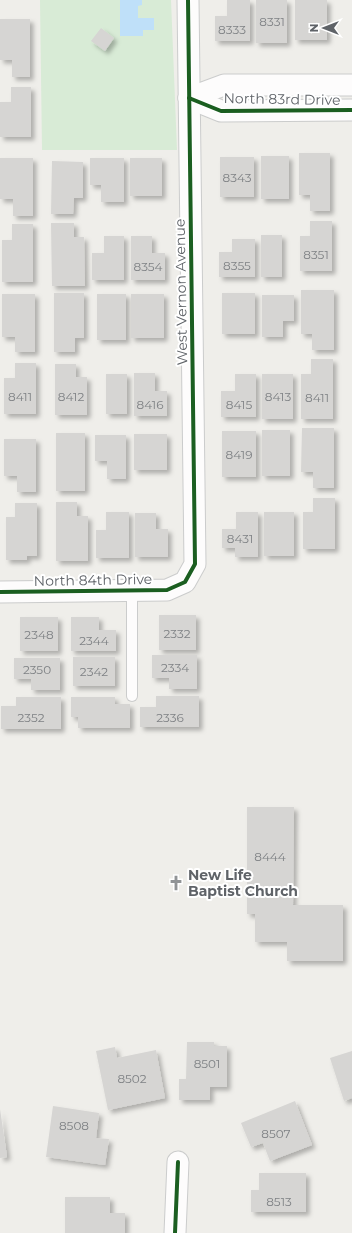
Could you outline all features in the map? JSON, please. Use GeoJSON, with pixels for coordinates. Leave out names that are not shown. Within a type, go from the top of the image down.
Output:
{"type":"FeatureCollection","features":[{"type":"Feature","properties":{"kind":"street","name":"West Vernon Avenue"},"geometry":{"type":"LineString","coordinates":[[185,582],[195,564],[188,0]]}},
{"type":"Feature","properties":{"kind":"street","name":"North 83rd Drive"},"geometry":{"type":"LineString","coordinates":[[189,98],[224,85],[352,85]]}},
{"type":"Feature","properties":{"kind":"street"},"geometry":{"type":"LineString","coordinates":[[280,85],[281,110]]}},
{"type":"Feature","properties":{"kind":"street","name":"North 83rd Drive"},"geometry":{"type":"LineString","coordinates":[[189,98],[221,111],[352,110]]}},
{"type":"Feature","properties":{"kind":"street","name":"North 84th Drive"},"geometry":{"type":"LineString","coordinates":[[0,592],[168,590],[185,582]]}},
{"type":"Feature","properties":{"kind":"street"},"geometry":{"type":"LineString","coordinates":[[175,1233],[178,1162]]}},
{"type":"Feature","properties":{"kind":"lane"},"geometry":{"type":"LineString","coordinates":[[132,590],[132,696]]}},
{"type":"Feature","properties":{"kind":"green space"},"geometry":{"type":"Polygon","coordinates":[[[40,0],[171,0],[177,150],[42,150],[40,0]]]}},
{"type":"Feature","properties":{"kind":"water"},"geometry":{"type":"Polygon","coordinates":[[[120,0],[142,0],[142,5],[138,6],[138,18],[154,18],[154,30],[143,30],[143,36],[120,36],[120,0]]]}},
{"type":"Feature","properties":{"kind":"building"},"geometry":{"type":"Polygon","coordinates":[[[227,0],[250,0],[250,41],[215,41],[215,16],[227,16],[227,0]]]}},
{"type":"Feature","properties":{"kind":"building"},"geometry":{"type":"Polygon","coordinates":[[[256,0],[287,0],[287,43],[256,43],[256,0]]]}},
{"type":"Feature","properties":{"kind":"building"},"geometry":{"type":"Polygon","coordinates":[[[295,0],[327,0],[327,40],[295,40],[295,0]]]}},
{"type":"Feature","properties":{"kind":"building"},"geometry":{"type":"Polygon","coordinates":[[[0,19],[30,19],[30,77],[12,77],[12,60],[0,60],[0,19]]]}},
{"type":"Feature","properties":{"kind":"building"},"geometry":{"type":"Polygon","coordinates":[[[101,28],[114,38],[105,51],[91,41],[101,28]]]}},
{"type":"Feature","properties":{"kind":"building"},"geometry":{"type":"Polygon","coordinates":[[[11,87],[31,87],[31,137],[0,137],[0,102],[11,102],[11,87]]]}},
{"type":"Feature","properties":{"kind":"building"},"geometry":{"type":"Polygon","coordinates":[[[299,153],[330,153],[330,211],[310,211],[310,195],[299,195],[299,153]]]}},
{"type":"Feature","properties":{"kind":"building"},"geometry":{"type":"Polygon","coordinates":[[[261,156],[289,156],[289,199],[261,199],[261,156]]]}},
{"type":"Feature","properties":{"kind":"building"},"geometry":{"type":"Polygon","coordinates":[[[220,157],[254,157],[254,197],[220,197],[220,157]]]}},
{"type":"Feature","properties":{"kind":"building"},"geometry":{"type":"Polygon","coordinates":[[[0,158],[33,158],[33,216],[13,216],[13,199],[0,199],[0,158]]]}},
{"type":"Feature","properties":{"kind":"building"},"geometry":{"type":"Polygon","coordinates":[[[90,158],[124,158],[124,202],[101,202],[101,185],[90,185],[90,158]]]}},
{"type":"Feature","properties":{"kind":"building"},"geometry":{"type":"Polygon","coordinates":[[[130,158],[162,158],[162,196],[130,196],[130,158]]]}},
{"type":"Feature","properties":{"kind":"building"},"geometry":{"type":"Polygon","coordinates":[[[52,161],[83,162],[83,198],[74,198],[73,214],[51,214],[52,161]]]}},
{"type":"Feature","properties":{"kind":"building"},"geometry":{"type":"Polygon","coordinates":[[[310,221],[332,221],[332,271],[300,271],[300,236],[310,236],[310,221]]]}},
{"type":"Feature","properties":{"kind":"building"},"geometry":{"type":"Polygon","coordinates":[[[51,223],[74,223],[74,237],[84,237],[85,286],[52,286],[51,223]]]}},
{"type":"Feature","properties":{"kind":"building"},"geometry":{"type":"Polygon","coordinates":[[[12,224],[33,224],[33,282],[2,282],[2,240],[12,240],[12,224]]]}},
{"type":"Feature","properties":{"kind":"building"},"geometry":{"type":"Polygon","coordinates":[[[261,235],[282,235],[282,277],[261,277],[261,235]]]}},
{"type":"Feature","properties":{"kind":"building"},"geometry":{"type":"Polygon","coordinates":[[[104,236],[124,236],[124,280],[92,280],[92,253],[104,253],[104,236]]]}},
{"type":"Feature","properties":{"kind":"building"},"geometry":{"type":"Polygon","coordinates":[[[131,236],[152,236],[152,253],[165,253],[165,280],[131,280],[131,236]]]}},
{"type":"Feature","properties":{"kind":"building"},"geometry":{"type":"Polygon","coordinates":[[[232,239],[255,239],[255,277],[219,277],[219,252],[232,252],[232,239]]]}},
{"type":"Feature","properties":{"kind":"building"},"geometry":{"type":"Polygon","coordinates":[[[301,290],[334,290],[334,350],[312,350],[312,334],[301,334],[301,290]]]}},
{"type":"Feature","properties":{"kind":"building"},"geometry":{"type":"Polygon","coordinates":[[[54,293],[84,293],[84,338],[75,338],[75,352],[54,352],[54,293]]]}},
{"type":"Feature","properties":{"kind":"building"},"geometry":{"type":"Polygon","coordinates":[[[222,293],[255,293],[255,334],[222,334],[222,293]]]}},
{"type":"Feature","properties":{"kind":"building"},"geometry":{"type":"Polygon","coordinates":[[[2,294],[35,294],[35,352],[15,352],[15,337],[2,337],[2,294]]]}},
{"type":"Feature","properties":{"kind":"building"},"geometry":{"type":"Polygon","coordinates":[[[97,294],[126,294],[126,340],[97,340],[97,294]]]}},
{"type":"Feature","properties":{"kind":"building"},"geometry":{"type":"Polygon","coordinates":[[[131,294],[164,294],[164,338],[131,338],[131,294]]]}},
{"type":"Feature","properties":{"kind":"building"},"geometry":{"type":"Polygon","coordinates":[[[262,295],[294,295],[294,321],[283,321],[283,337],[262,337],[262,295]]]}},
{"type":"Feature","properties":{"kind":"building"},"geometry":{"type":"Polygon","coordinates":[[[311,359],[333,359],[333,419],[301,419],[301,374],[311,374],[311,359]]]}},
{"type":"Feature","properties":{"kind":"building"},"geometry":{"type":"Polygon","coordinates":[[[15,363],[36,363],[36,414],[4,414],[4,378],[15,378],[15,363]]]}},
{"type":"Feature","properties":{"kind":"building"},"geometry":{"type":"Polygon","coordinates":[[[55,364],[76,364],[76,377],[87,377],[87,415],[55,415],[55,364]]]}},
{"type":"Feature","properties":{"kind":"building"},"geometry":{"type":"Polygon","coordinates":[[[134,373],[155,373],[155,391],[167,391],[167,416],[134,416],[134,373]]]}},
{"type":"Feature","properties":{"kind":"building"},"geometry":{"type":"Polygon","coordinates":[[[106,374],[127,374],[127,414],[106,414],[106,374]]]}},
{"type":"Feature","properties":{"kind":"building"},"geometry":{"type":"Polygon","coordinates":[[[235,374],[256,374],[256,417],[221,417],[221,391],[235,391],[235,374]]]}},
{"type":"Feature","properties":{"kind":"building"},"geometry":{"type":"Polygon","coordinates":[[[262,374],[293,374],[293,419],[262,419],[262,374]]]}},
{"type":"Feature","properties":{"kind":"building"},"geometry":{"type":"Polygon","coordinates":[[[302,428],[334,428],[334,488],[313,488],[313,472],[301,472],[302,428]]]}},
{"type":"Feature","properties":{"kind":"building"},"geometry":{"type":"Polygon","coordinates":[[[262,430],[290,430],[290,476],[262,476],[262,430]]]}},
{"type":"Feature","properties":{"kind":"building"},"geometry":{"type":"Polygon","coordinates":[[[222,431],[256,431],[256,477],[222,477],[222,431]]]}},
{"type":"Feature","properties":{"kind":"building"},"geometry":{"type":"Polygon","coordinates":[[[56,433],[85,433],[85,491],[56,491],[56,433]]]}},
{"type":"Feature","properties":{"kind":"building"},"geometry":{"type":"Polygon","coordinates":[[[134,434],[167,434],[167,470],[134,470],[134,434]]]}},
{"type":"Feature","properties":{"kind":"building"},"geometry":{"type":"Polygon","coordinates":[[[95,435],[126,435],[126,479],[107,479],[107,461],[95,461],[95,435]]]}},
{"type":"Feature","properties":{"kind":"building"},"geometry":{"type":"Polygon","coordinates":[[[4,439],[36,439],[36,492],[17,492],[17,476],[4,476],[4,439]]]}},
{"type":"Feature","properties":{"kind":"building"},"geometry":{"type":"Polygon","coordinates":[[[313,498],[335,498],[335,549],[303,549],[303,512],[313,512],[313,498]]]}},
{"type":"Feature","properties":{"kind":"building"},"geometry":{"type":"Polygon","coordinates":[[[56,502],[77,502],[77,516],[88,516],[88,561],[56,561],[56,502]]]}},
{"type":"Feature","properties":{"kind":"building"},"geometry":{"type":"Polygon","coordinates":[[[15,503],[37,503],[37,556],[27,556],[27,560],[6,560],[6,517],[15,517],[15,503]]]}},
{"type":"Feature","properties":{"kind":"building"},"geometry":{"type":"Polygon","coordinates":[[[106,512],[129,512],[129,558],[96,558],[96,530],[106,530],[106,512]]]}},
{"type":"Feature","properties":{"kind":"building"},"geometry":{"type":"Polygon","coordinates":[[[236,512],[258,512],[258,557],[235,557],[235,548],[222,548],[222,529],[236,529],[236,512]]]}},
{"type":"Feature","properties":{"kind":"building"},"geometry":{"type":"Polygon","coordinates":[[[264,512],[294,512],[294,556],[264,556],[264,512]]]}},
{"type":"Feature","properties":{"kind":"building"},"geometry":{"type":"Polygon","coordinates":[[[135,513],[156,513],[156,529],[168,529],[168,557],[135,557],[135,513]]]}},
{"type":"Feature","properties":{"kind":"building"},"geometry":{"type":"Polygon","coordinates":[[[159,615],[196,615],[196,650],[159,650],[159,615]]]}},
{"type":"Feature","properties":{"kind":"building"},"geometry":{"type":"Polygon","coordinates":[[[20,617],[58,617],[58,651],[20,651],[20,617]]]}},
{"type":"Feature","properties":{"kind":"building"},"geometry":{"type":"Polygon","coordinates":[[[71,617],[99,617],[99,630],[116,630],[116,651],[71,651],[71,617]]]}},
{"type":"Feature","properties":{"kind":"building"},"geometry":{"type":"Polygon","coordinates":[[[152,655],[197,655],[197,689],[169,689],[169,678],[152,678],[152,655]]]}},
{"type":"Feature","properties":{"kind":"building"},"geometry":{"type":"Polygon","coordinates":[[[73,657],[115,657],[115,686],[73,686],[73,657]]]}},
{"type":"Feature","properties":{"kind":"building"},"geometry":{"type":"Polygon","coordinates":[[[14,658],[60,658],[60,690],[31,690],[31,679],[14,679],[14,658]]]}},
{"type":"Feature","properties":{"kind":"building"},"geometry":{"type":"Polygon","coordinates":[[[156,696],[199,696],[199,727],[140,727],[140,707],[156,707],[156,696]]]}},
{"type":"Feature","properties":{"kind":"building"},"geometry":{"type":"Polygon","coordinates":[[[16,697],[61,697],[61,729],[1,729],[1,706],[16,706],[16,697]]]}},
{"type":"Feature","properties":{"kind":"building"},"geometry":{"type":"Polygon","coordinates":[[[71,697],[115,697],[115,704],[130,704],[130,728],[78,728],[78,717],[71,717],[71,697]]]}},
{"type":"Feature","properties":{"kind":"building"},"geometry":{"type":"Polygon","coordinates":[[[247,807],[294,807],[293,905],[343,905],[343,961],[287,961],[287,942],[255,942],[255,914],[247,914],[247,807]]]}},
{"type":"Feature","properties":{"kind":"building"},"geometry":{"type":"Polygon","coordinates":[[[187,1042],[214,1042],[214,1046],[227,1046],[227,1087],[210,1087],[210,1100],[179,1100],[179,1079],[186,1079],[187,1042]]]}},
{"type":"Feature","properties":{"kind":"building"},"geometry":{"type":"Polygon","coordinates":[[[115,1047],[117,1058],[156,1050],[165,1098],[108,1110],[96,1051],[115,1047]]]}},
{"type":"Feature","properties":{"kind":"building"},"geometry":{"type":"Polygon","coordinates":[[[352,1051],[352,1098],[344,1101],[330,1058],[352,1051]]]}},
{"type":"Feature","properties":{"kind":"building"},"geometry":{"type":"Polygon","coordinates":[[[295,1101],[312,1145],[270,1161],[263,1143],[251,1147],[241,1123],[295,1101]]]}},
{"type":"Feature","properties":{"kind":"building"},"geometry":{"type":"Polygon","coordinates":[[[53,1106],[99,1113],[96,1138],[109,1139],[105,1165],[46,1157],[53,1106]]]}},
{"type":"Feature","properties":{"kind":"building"},"geometry":{"type":"Polygon","coordinates":[[[0,1109],[7,1157],[0,1158],[0,1109]]]}},
{"type":"Feature","properties":{"kind":"building"},"geometry":{"type":"Polygon","coordinates":[[[259,1173],[306,1173],[306,1212],[251,1212],[251,1190],[259,1190],[259,1173]]]}},
{"type":"Feature","properties":{"kind":"building"},"geometry":{"type":"Polygon","coordinates":[[[65,1197],[110,1197],[110,1213],[125,1213],[125,1233],[65,1233],[65,1197]]]}},
{"type":"Feature","properties":{"kind":"cycle path"},"geometry":{"type":"LineString","coordinates":[[0,592],[167,590],[185,582],[195,564],[188,0]]}},
{"type":"Feature","properties":{"kind":"cycle path"},"geometry":{"type":"LineString","coordinates":[[189,98],[221,111],[352,110]]}},
{"type":"Feature","properties":{"kind":"cycle path"},"geometry":{"type":"LineString","coordinates":[[175,1233],[178,1162]]}},
{"type":"Feature","properties":{"kind":"place","name":"New Life Baptist Church"},"geometry":{"type":"Point","coordinates":[176,883]}}]}
